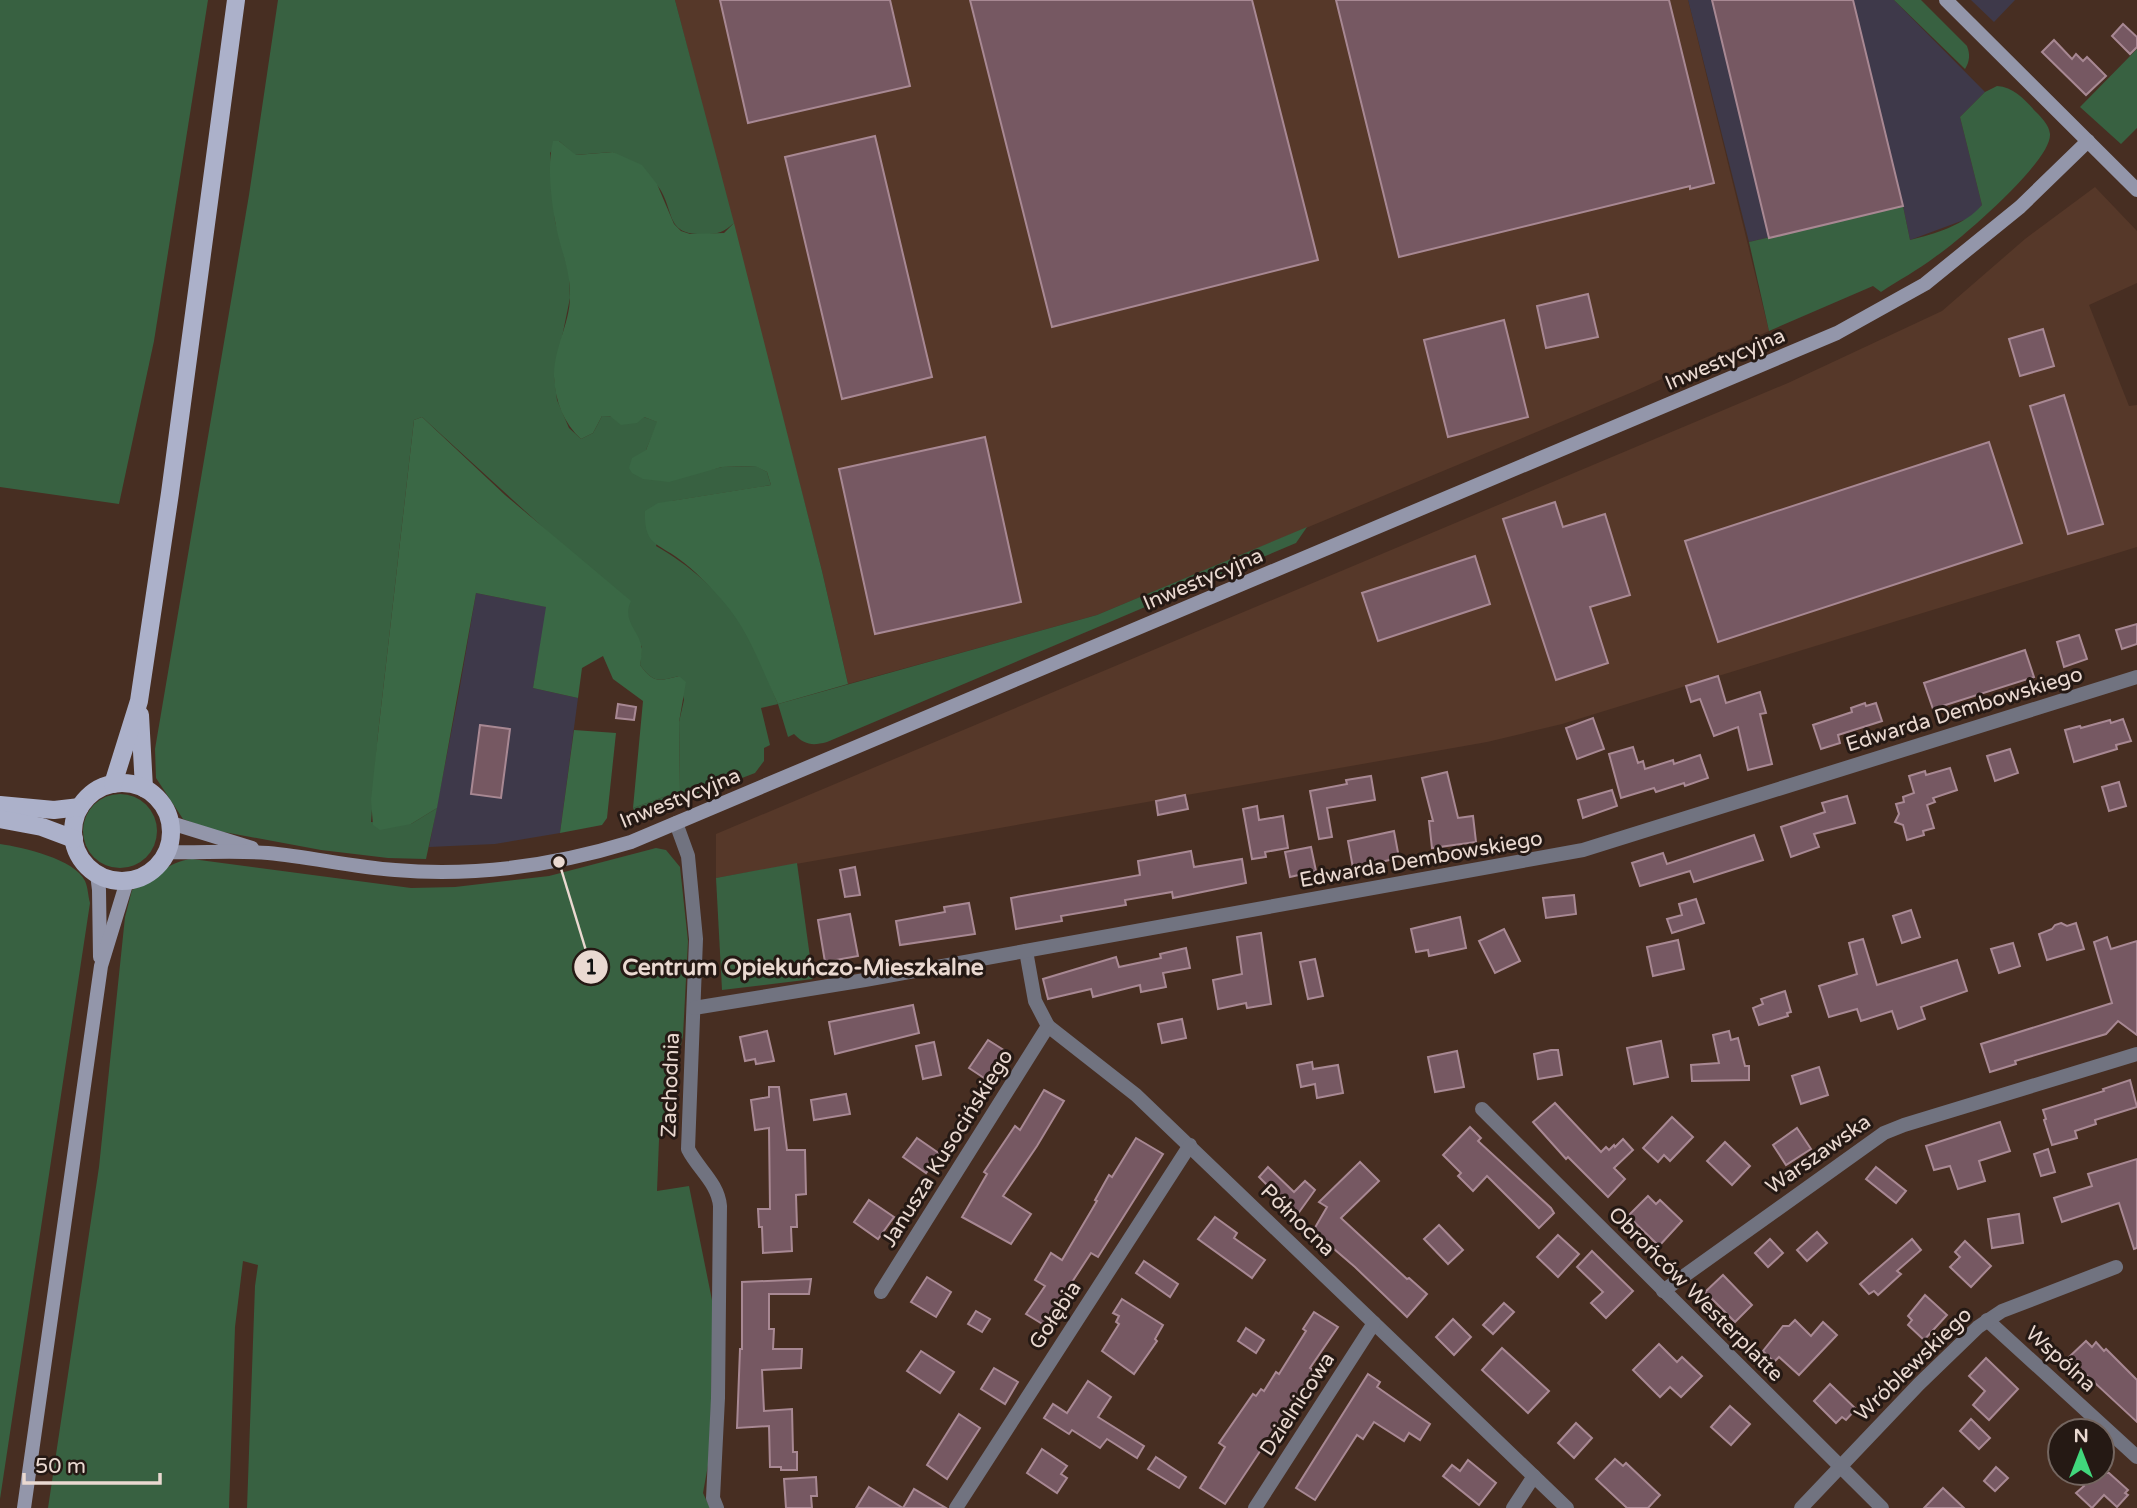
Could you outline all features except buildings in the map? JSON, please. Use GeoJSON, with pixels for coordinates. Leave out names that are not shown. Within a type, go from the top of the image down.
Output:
{"type":"FeatureCollection","features":[{"type":"Feature","properties":{"kind":"main road"},"geometry":{"type":"LineString","coordinates":[[113,784],[139,701],[170,494],[236,0]]}},
{"type":"Feature","properties":{"kind":"main road"},"geometry":{"type":"LineString","coordinates":[[139,701],[144,788]]}},
{"type":"Feature","properties":{"kind":"main road"},"geometry":{"type":"LineString","coordinates":[[113,784],[134,784],[144,788],[162,803],[171,824],[172,833],[167,852],[147,875],[117,881],[97,874],[82,859],[74,839],[73,828],[80,807],[94,792],[113,784]]}},
{"type":"Feature","properties":{"kind":"main road"},"geometry":{"type":"LineString","coordinates":[[0,805],[43,810],[80,807]]}},
{"type":"Feature","properties":{"kind":"main road"},"geometry":{"type":"LineString","coordinates":[[0,819],[42,827],[74,839]]}},
{"type":"Feature","properties":{"kind":"street"},"geometry":{"type":"LineString","coordinates":[[1946,0],[2137,190]]}},
{"type":"Feature","properties":{"kind":"street","name":"Inwestycyjna"},"geometry":{"type":"LineString","coordinates":[[167,852],[267,853],[395,870],[472,872],[522,868],[581,857],[631,842],[1837,334],[1881,311],[1935,277],[2020,207],[2088,141]]}},
{"type":"Feature","properties":{"kind":"street","name":"Edwarda Dembowskiego"},"geometry":{"type":"LineString","coordinates":[[695,1008],[1583,850],[2137,677]]}},
{"type":"Feature","properties":{"kind":"street","name":"Zachodnia"},"geometry":{"type":"LineString","coordinates":[[676,823],[688,856],[696,939],[688,1149],[716,1190],[720,1206],[718,1398],[713,1499],[717,1508]]}},
{"type":"Feature","properties":{"kind":"street","name":"Inwestycyjna"},"geometry":{"type":"LineString","coordinates":[[171,824],[267,853]]}},
{"type":"Feature","properties":{"kind":"street"},"geometry":{"type":"LineString","coordinates":[[97,874],[101,966]]}},
{"type":"Feature","properties":{"kind":"street"},"geometry":{"type":"LineString","coordinates":[[24,1508],[101,966],[127,881]]}},
{"type":"Feature","properties":{"kind":"street","name":"Północna"},"geometry":{"type":"LineString","coordinates":[[1026,951],[1035,1001],[1048,1026],[1136,1095],[1190,1145],[1567,1508]]}},
{"type":"Feature","properties":{"kind":"street","name":"Janusza Kusocińskiego"},"geometry":{"type":"LineString","coordinates":[[881,1292],[1048,1026]]}},
{"type":"Feature","properties":{"kind":"street","name":"Warszawska"},"geometry":{"type":"LineString","coordinates":[[1663,1291],[1884,1133],[2137,1054]]}},
{"type":"Feature","properties":{"kind":"street","name":"Obrońców Westerplatte"},"geometry":{"type":"LineString","coordinates":[[1482,1109],[1882,1508]]}},
{"type":"Feature","properties":{"kind":"street","name":"Gołębia"},"geometry":{"type":"LineString","coordinates":[[956,1508],[1190,1145]]}},
{"type":"Feature","properties":{"kind":"street","name":"Wróblewskiego"},"geometry":{"type":"LineString","coordinates":[[1801,1508],[1919,1384],[1987,1320],[2002,1311],[2116,1267]]}},
{"type":"Feature","properties":{"kind":"street","name":"Wspólna"},"geometry":{"type":"LineString","coordinates":[[1987,1320],[2137,1457]]}},
{"type":"Feature","properties":{"kind":"street","name":"Dzielnicowa"},"geometry":{"type":"LineString","coordinates":[[1255,1508],[1374,1323]]}},
{"type":"Feature","properties":{"kind":"street"},"geometry":{"type":"LineString","coordinates":[[1513,1508],[1534,1476]]}},
{"type":"Feature","properties":{"kind":"shaded area"},"geometry":{"type":"Polygon","coordinates":[[[675,0],[1688,0],[1769,331],[1635,391],[1097,615],[848,684],[822,571],[675,0]]]}},
{"type":"Feature","properties":{"kind":"shaded area"},"geometry":{"type":"Polygon","coordinates":[[[1688,0],[1894,0],[1985,92],[1960,117],[1982,205],[1972,217],[1910,240],[1903,206],[1749,242],[1688,0]]]}},
{"type":"Feature","properties":{"kind":"shaded area"},"geometry":{"type":"Polygon","coordinates":[[[1971,0],[2015,0],[1994,22],[1971,0]]]}},
{"type":"Feature","properties":{"kind":"shaded area"},"geometry":{"type":"Polygon","coordinates":[[[2095,187],[2137,231],[2137,283],[2089,305],[2129,406],[2137,405],[2137,547],[1562,724],[1487,742],[716,878],[716,834],[1788,383],[1942,311],[2025,239],[2095,187]]]}},
{"type":"Feature","properties":{"kind":"shaded area"},"geometry":{"type":"Polygon","coordinates":[[[476,593],[547,607],[533,688],[578,698],[560,833],[495,844],[429,847],[459,692],[476,593]]]}},
{"type":"Feature","properties":{"kind":"green space"},"geometry":{"type":"Polygon","coordinates":[[[0,0],[208,0],[154,341],[119,504],[0,487],[0,0]]]}},
{"type":"Feature","properties":{"kind":"green space"},"geometry":{"type":"Polygon","coordinates":[[[278,0],[675,0],[734,223],[714,234],[682,231],[672,219],[663,194],[643,172],[613,152],[575,155],[559,141],[550,153],[555,221],[569,274],[570,298],[554,376],[557,400],[569,428],[581,439],[593,433],[602,416],[644,417],[658,422],[646,450],[700,472],[722,467],[756,466],[767,472],[771,485],[672,501],[656,546],[692,570],[715,591],[735,613],[757,653],[778,704],[761,708],[770,745],[764,748],[764,761],[755,773],[638,818],[633,808],[680,791],[679,722],[684,700],[679,676],[657,680],[645,671],[640,665],[642,647],[628,621],[628,605],[422,417],[414,420],[378,734],[371,822],[411,824],[437,808],[426,859],[388,858],[321,850],[213,830],[183,819],[156,778],[155,749],[249,195],[278,0]]]}},
{"type":"Feature","properties":{"kind":"green space"},"geometry":{"type":"Polygon","coordinates":[[[1894,0],[1921,0],[1967,46],[1969,57],[1965,69],[1894,0]]]}},
{"type":"Feature","properties":{"kind":"green space"},"geometry":{"type":"Polygon","coordinates":[[[2137,49],[2137,128],[2121,144],[2080,107],[2137,49]]]}},
{"type":"Feature","properties":{"kind":"green space"},"geometry":{"type":"Polygon","coordinates":[[[1997,86],[2009,89],[2023,99],[2043,119],[2050,134],[2047,146],[2021,181],[1947,248],[1881,292],[1873,286],[1769,331],[1749,242],[1903,206],[1910,240],[1939,232],[1967,218],[1982,205],[1960,117],[1985,92],[1997,86]]]}},
{"type":"Feature","properties":{"kind":"green space"},"geometry":{"type":"Polygon","coordinates":[[[553,141],[559,141],[576,155],[613,152],[642,165],[657,184],[674,224],[681,231],[690,234],[724,233],[734,223],[848,684],[778,704],[754,650],[731,612],[696,573],[649,537],[645,511],[658,503],[771,485],[767,472],[755,466],[722,467],[669,482],[643,479],[629,468],[632,458],[646,450],[657,422],[644,417],[637,423],[621,425],[610,416],[602,416],[593,433],[581,439],[565,419],[556,395],[554,367],[568,315],[570,294],[552,202],[550,171],[553,141]]]}},
{"type":"Feature","properties":{"kind":"green space"},"geometry":{"type":"Polygon","coordinates":[[[422,417],[505,495],[631,601],[628,614],[641,643],[640,665],[657,680],[679,676],[686,682],[679,722],[680,791],[633,808],[643,701],[613,679],[603,656],[582,668],[578,698],[533,688],[546,607],[476,593],[437,808],[411,824],[380,830],[373,825],[371,800],[414,420],[422,417]]]}},
{"type":"Feature","properties":{"kind":"green space"},"geometry":{"type":"Polygon","coordinates":[[[1307,527],[1296,543],[827,742],[813,744],[794,734],[788,737],[778,704],[1097,615],[1307,527]]]}},
{"type":"Feature","properties":{"kind":"green space"},"geometry":{"type":"Polygon","coordinates":[[[574,730],[616,733],[607,818],[602,825],[560,833],[574,730]]]}},
{"type":"Feature","properties":{"kind":"green space"},"geometry":{"type":"Polygon","coordinates":[[[120,794],[141,800],[151,810],[157,831],[151,852],[141,862],[120,868],[99,862],[89,852],[83,831],[89,810],[99,800],[120,794]]]}},
{"type":"Feature","properties":{"kind":"green space"},"geometry":{"type":"Polygon","coordinates":[[[0,844],[34,851],[71,866],[85,881],[90,903],[0,1499],[0,844]]]}},
{"type":"Feature","properties":{"kind":"green space"},"geometry":{"type":"Polygon","coordinates":[[[656,848],[666,850],[680,867],[688,941],[683,1036],[659,1140],[657,1191],[689,1186],[713,1305],[710,1454],[703,1493],[710,1508],[247,1508],[258,1265],[243,1261],[235,1327],[229,1508],[48,1508],[99,1167],[125,917],[132,890],[175,863],[192,859],[411,888],[455,887],[549,876],[656,848]]]}},
{"type":"Feature","properties":{"kind":"green space"},"geometry":{"type":"Polygon","coordinates":[[[797,863],[813,979],[722,990],[716,878],[797,863]]]}},
{"type":"Feature","properties":{"kind":"place","name":"Centrum Opiekuńczo-Mieszkalne"},"geometry":{"type":"Point","coordinates":[559,862]}}]}
